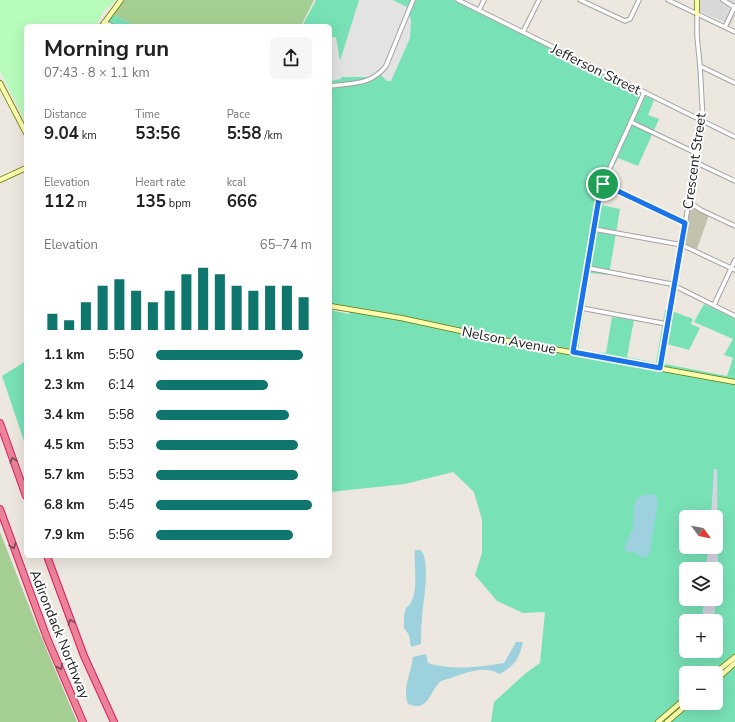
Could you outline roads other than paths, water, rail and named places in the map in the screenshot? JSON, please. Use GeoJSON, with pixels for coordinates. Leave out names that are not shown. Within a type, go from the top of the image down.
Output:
{"type":"FeatureCollection","features":[{"type":"Feature","properties":{"kind":"highway"},"geometry":{"type":"LineString","coordinates":[[0,423],[24,490]]}},
{"type":"Feature","properties":{"kind":"highway","name":"Adirondack Northway"},"geometry":{"type":"LineString","coordinates":[[0,509],[48,638],[83,722]]}},
{"type":"Feature","properties":{"kind":"highway","name":"Adirondack Northway"},"geometry":{"type":"LineString","coordinates":[[48,558],[84,656],[114,722]]}},
{"type":"Feature","properties":{"kind":"street"},"geometry":{"type":"LineString","coordinates":[[103,24],[121,0]]}},
{"type":"Feature","properties":{"kind":"street"},"geometry":{"type":"LineString","coordinates":[[332,86],[366,81],[379,74],[386,66],[413,0]]}},
{"type":"Feature","properties":{"kind":"street","name":"Jefferson Street"},"geometry":{"type":"LineString","coordinates":[[458,0],[735,137]]}},
{"type":"Feature","properties":{"kind":"street"},"geometry":{"type":"LineString","coordinates":[[479,10],[484,0]]}},
{"type":"Feature","properties":{"kind":"street"},"geometry":{"type":"LineString","coordinates":[[523,32],[539,0]]}},
{"type":"Feature","properties":{"kind":"street"},"geometry":{"type":"LineString","coordinates":[[580,0],[625,21],[632,16],[639,0]]}},
{"type":"Feature","properties":{"kind":"street"},"geometry":{"type":"LineString","coordinates":[[668,0],[735,32]]}},
{"type":"Feature","properties":{"kind":"street","name":"Crescent Street"},"geometry":{"type":"LineString","coordinates":[[660,368],[697,163],[703,121],[697,36],[697,0]]}},
{"type":"Feature","properties":{"kind":"street"},"geometry":{"type":"LineString","coordinates":[[723,0],[735,7],[725,27]]}},
{"type":"Feature","properties":{"kind":"street"},"geometry":{"type":"LineString","coordinates":[[700,66],[735,83]]}},
{"type":"Feature","properties":{"kind":"street"},"geometry":{"type":"LineString","coordinates":[[0,83],[24,129]]}},
{"type":"Feature","properties":{"kind":"street"},"geometry":{"type":"LineString","coordinates":[[573,352],[600,192],[606,173],[644,92]]}},
{"type":"Feature","properties":{"kind":"street"},"geometry":{"type":"LineString","coordinates":[[631,122],[698,154]]}},
{"type":"Feature","properties":{"kind":"street"},"geometry":{"type":"LineString","coordinates":[[697,163],[735,181]]}},
{"type":"Feature","properties":{"kind":"street"},"geometry":{"type":"LineString","coordinates":[[0,180],[24,169]]}},
{"type":"Feature","properties":{"kind":"street"},"geometry":{"type":"LineString","coordinates":[[603,184],[685,223]]}},
{"type":"Feature","properties":{"kind":"street"},"geometry":{"type":"LineString","coordinates":[[689,202],[701,210],[735,226]]}},
{"type":"Feature","properties":{"kind":"street"},"geometry":{"type":"LineString","coordinates":[[594,228],[682,245],[733,269]]}},
{"type":"Feature","properties":{"kind":"street"},"geometry":{"type":"LineString","coordinates":[[714,305],[733,269],[735,260]]}},
{"type":"Feature","properties":{"kind":"street"},"geometry":{"type":"LineString","coordinates":[[588,268],[674,285],[735,316]]}},
{"type":"Feature","properties":{"kind":"street","name":"Nelson Avenue"},"geometry":{"type":"LineString","coordinates":[[332,306],[401,318],[503,340],[735,382]]}},
{"type":"Feature","properties":{"kind":"street"},"geometry":{"type":"LineString","coordinates":[[581,308],[667,324]]}},
{"type":"Feature","properties":{"kind":"street"},"geometry":{"type":"LineString","coordinates":[[723,666],[735,656]]}},
{"type":"Feature","properties":{"kind":"street"},"geometry":{"type":"LineString","coordinates":[[723,674],[735,663]]}},
{"type":"Feature","properties":{"kind":"street"},"geometry":{"type":"LineString","coordinates":[[658,722],[679,704]]}},
{"type":"Feature","properties":{"kind":"street"},"geometry":{"type":"LineString","coordinates":[[667,722],[681,710]]}},
{"type":"Feature","properties":{"kind":"water"},"geometry":{"type":"Polygon","coordinates":[[[652,494],[655,495],[658,500],[657,511],[650,551],[646,558],[634,552],[626,552],[625,546],[633,526],[635,502],[642,496],[652,494]]]}},
{"type":"Feature","properties":{"kind":"water"},"geometry":{"type":"Polygon","coordinates":[[[415,550],[421,550],[424,556],[426,564],[426,583],[421,625],[421,644],[411,647],[409,635],[404,628],[404,615],[406,608],[411,603],[415,589],[415,550]]]}},
{"type":"Feature","properties":{"kind":"water"},"geometry":{"type":"Polygon","coordinates":[[[516,642],[523,642],[516,661],[513,665],[499,674],[492,671],[478,670],[441,681],[425,703],[420,706],[408,704],[406,698],[406,687],[413,657],[426,654],[428,663],[456,668],[504,663],[516,642]]]}}]}
